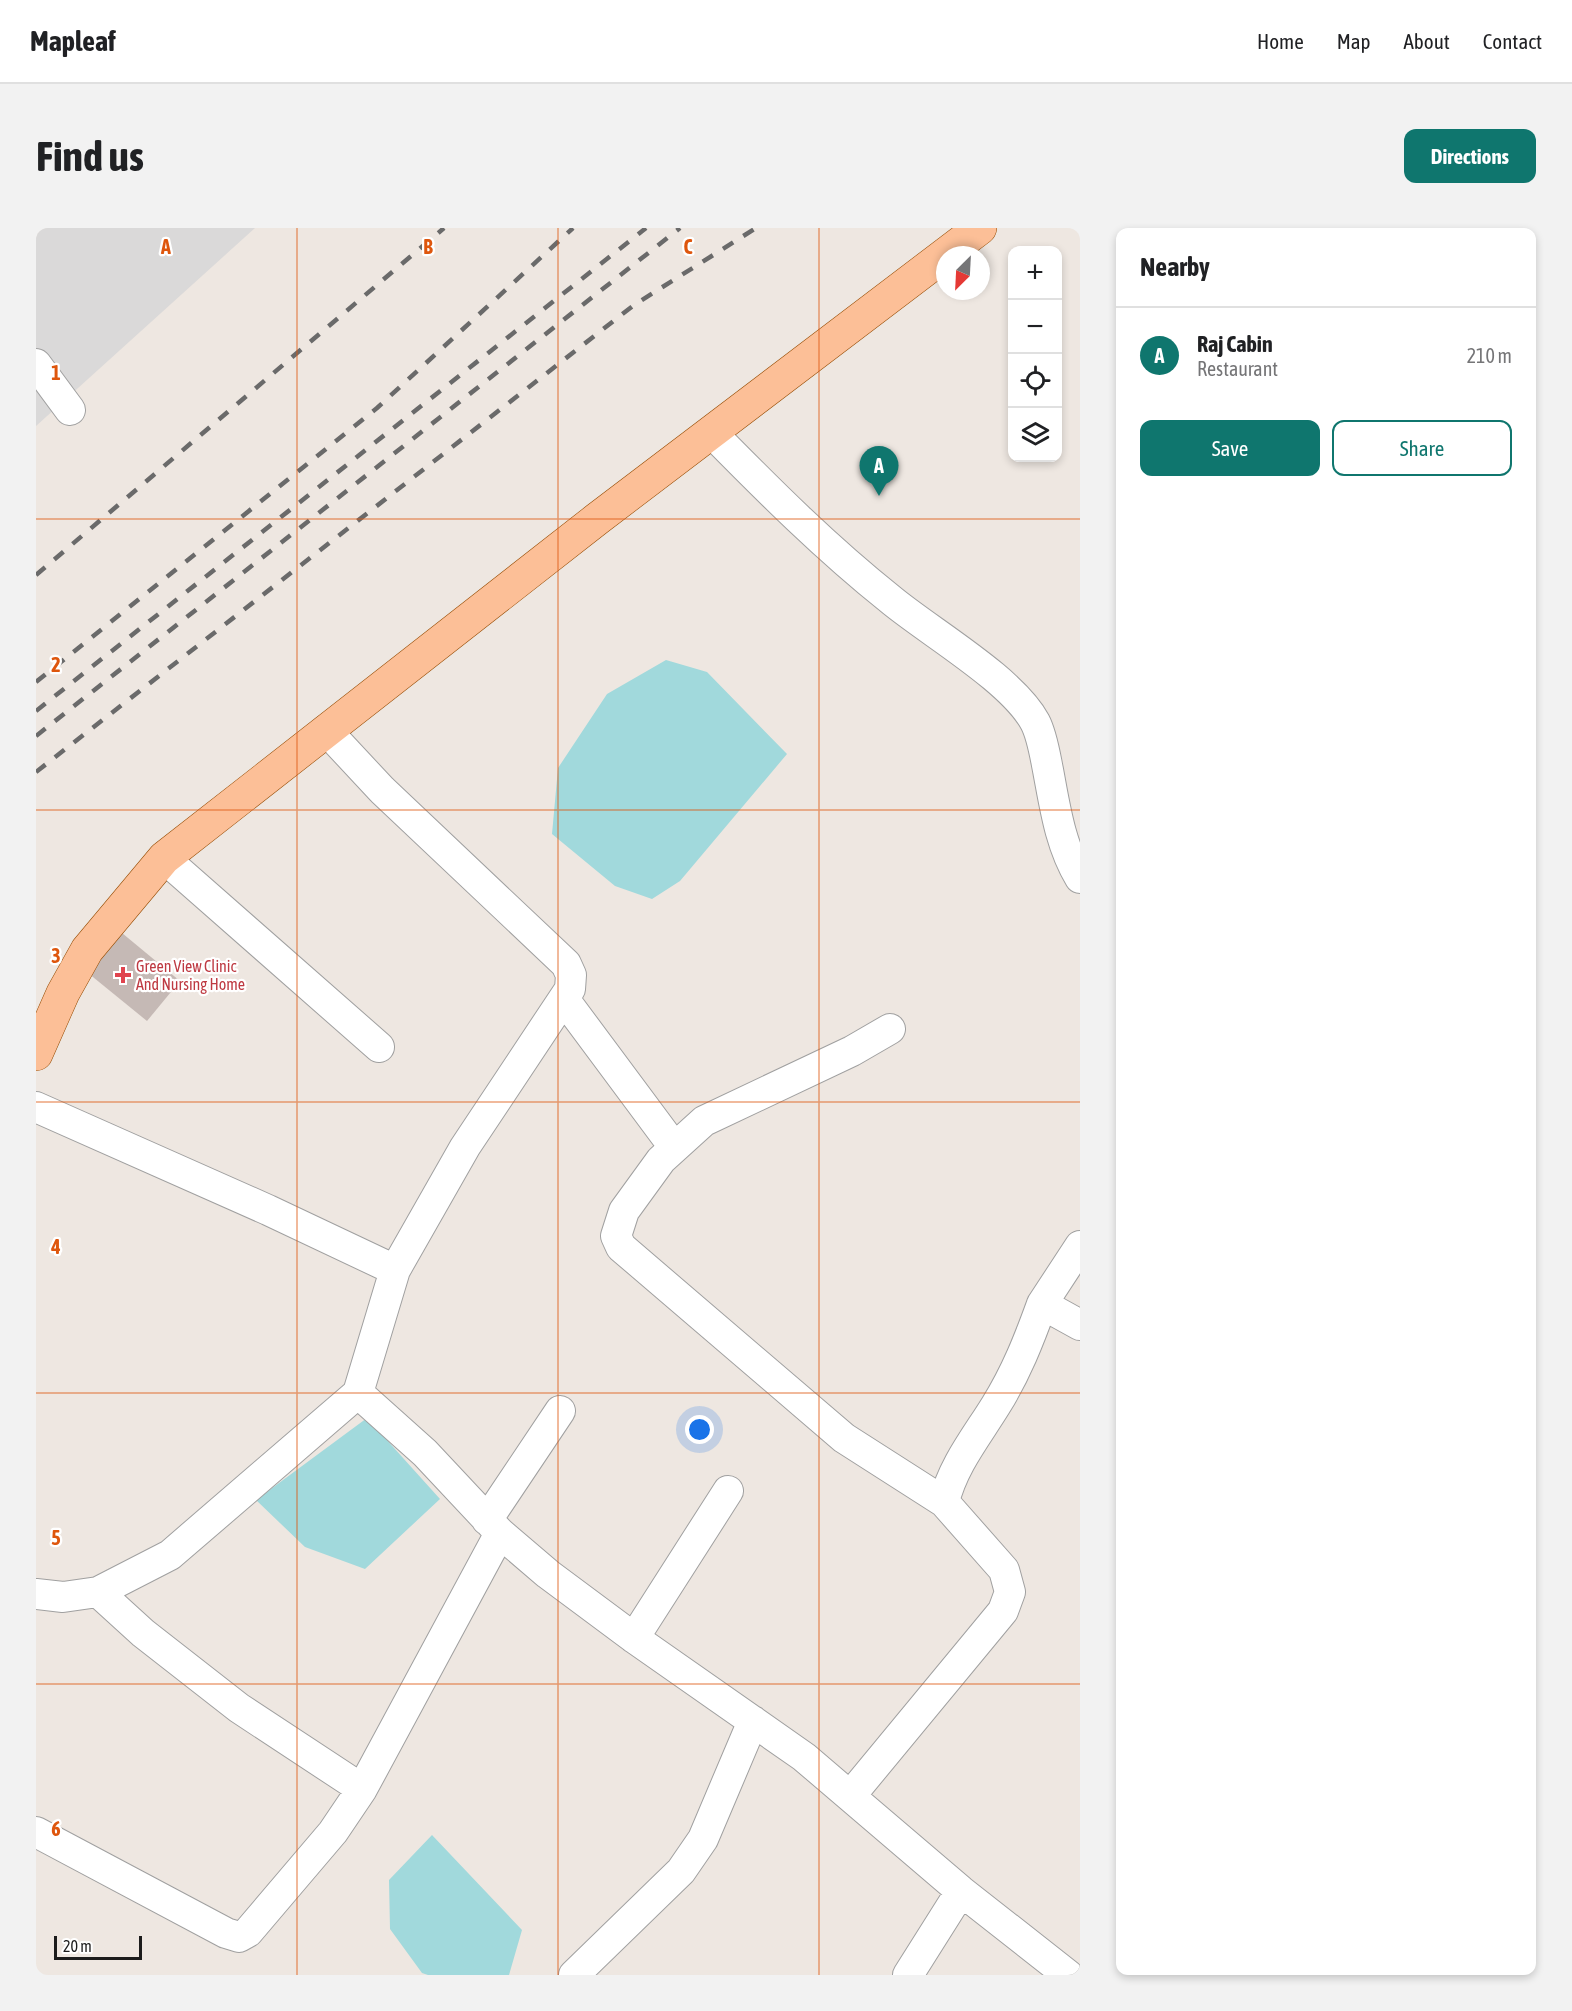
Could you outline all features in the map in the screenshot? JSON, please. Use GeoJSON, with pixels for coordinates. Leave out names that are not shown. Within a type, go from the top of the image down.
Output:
{"type":"FeatureCollection","features":[{"type":"Feature","properties":{"kind":"main road"},"geometry":{"type":"LineString","coordinates":[[36,1054],[63,993],[87,950],[164,858],[711,432],[980,228]]}},
{"type":"Feature","properties":{"kind":"street"},"geometry":{"type":"LineString","coordinates":[[36,364],[70,410]]}},
{"type":"Feature","properties":{"kind":"street"},"geometry":{"type":"LineString","coordinates":[[711,432],[796,518],[890,600],[997,681],[1035,722],[1069,860],[1080,878]]}},
{"type":"Feature","properties":{"kind":"street"},"geometry":{"type":"LineString","coordinates":[[36,1594],[63,1597],[98,1593],[170,1555],[358,1393],[395,1270],[465,1147],[514,1069],[570,988],[571,975],[566,964],[382,790],[326,730]]}},
{"type":"Feature","properties":{"kind":"street"},"geometry":{"type":"LineString","coordinates":[[164,858],[378,1047]]}},
{"type":"Feature","properties":{"kind":"street"},"geometry":{"type":"LineString","coordinates":[[564,999],[674,1147]]}},
{"type":"Feature","properties":{"kind":"street"},"geometry":{"type":"LineString","coordinates":[[851,1796],[1003,1611],[1010,1592],[1004,1570],[944,1502],[844,1438],[621,1247],[616,1236],[624,1211],[661,1160],[704,1121],[852,1051],[890,1029]]}},
{"type":"Feature","properties":{"kind":"street"},"geometry":{"type":"LineString","coordinates":[[36,1107],[268,1210],[395,1270]]}},
{"type":"Feature","properties":{"kind":"street"},"geometry":{"type":"LineString","coordinates":[[944,1502],[948,1485],[969,1445],[997,1405],[1024,1356],[1042,1304],[1080,1246]]}},
{"type":"Feature","properties":{"kind":"street"},"geometry":{"type":"LineString","coordinates":[[1042,1304],[1080,1325]]}},
{"type":"Feature","properties":{"kind":"street"},"geometry":{"type":"LineString","coordinates":[[358,1393],[425,1453],[494,1526],[586,1604],[804,1756],[961,1892],[1068,1975]]}},
{"type":"Feature","properties":{"kind":"street"},"geometry":{"type":"LineString","coordinates":[[36,1832],[226,1934],[239,1937],[248,1932],[333,1832],[362,1789],[494,1526],[560,1411]]}},
{"type":"Feature","properties":{"kind":"street"},"geometry":{"type":"LineString","coordinates":[[633,1638],[728,1491]]}},
{"type":"Feature","properties":{"kind":"street"},"geometry":{"type":"LineString","coordinates":[[98,1593],[143,1633],[239,1708],[362,1789]]}},
{"type":"Feature","properties":{"kind":"street"},"geometry":{"type":"LineString","coordinates":[[574,1975],[681,1871],[703,1839],[753,1721]]}},
{"type":"Feature","properties":{"kind":"street"},"geometry":{"type":"LineString","coordinates":[[908,1975],[961,1892]]}},
{"type":"Feature","properties":{"kind":"shaded area"},"geometry":{"type":"Polygon","coordinates":[[[36,228],[255,228],[36,426],[36,228]]]}},
{"type":"Feature","properties":{"kind":"water"},"geometry":{"type":"Polygon","coordinates":[[[666,660],[707,672],[787,754],[680,881],[652,899],[615,886],[552,834],[558,768],[607,694],[666,660]]]}},
{"type":"Feature","properties":{"kind":"water"},"geometry":{"type":"Polygon","coordinates":[[[367,1418],[440,1499],[365,1569],[305,1547],[256,1500],[367,1418]]]}},
{"type":"Feature","properties":{"kind":"water"},"geometry":{"type":"Polygon","coordinates":[[[432,1835],[522,1930],[509,1975],[428,1975],[422,1973],[390,1929],[389,1880],[432,1835]]]}},
{"type":"Feature","properties":{"kind":"building"},"geometry":{"type":"Polygon","coordinates":[[[122,933],[180,981],[147,1021],[88,973],[122,933]]]}},
{"type":"Feature","properties":{"kind":"railway"},"geometry":{"type":"LineString","coordinates":[[36,575],[444,228]]}},
{"type":"Feature","properties":{"kind":"railway"},"geometry":{"type":"LineString","coordinates":[[36,682],[377,408],[573,228]]}},
{"type":"Feature","properties":{"kind":"railway"},"geometry":{"type":"LineString","coordinates":[[36,711],[646,228]]}},
{"type":"Feature","properties":{"kind":"railway"},"geometry":{"type":"LineString","coordinates":[[36,736],[680,228]]}},
{"type":"Feature","properties":{"kind":"railway"},"geometry":{"type":"LineString","coordinates":[[36,772],[634,305],[756,228]]}},
{"type":"Feature","properties":{"kind":"place","name":"Raj Cabin"},"geometry":{"type":"Point","coordinates":[879,496]}},
{"type":"Feature","properties":{"kind":"place","name":"Green View Clinic And Nursing Home"},"geometry":{"type":"Point","coordinates":[123,975]}}]}
